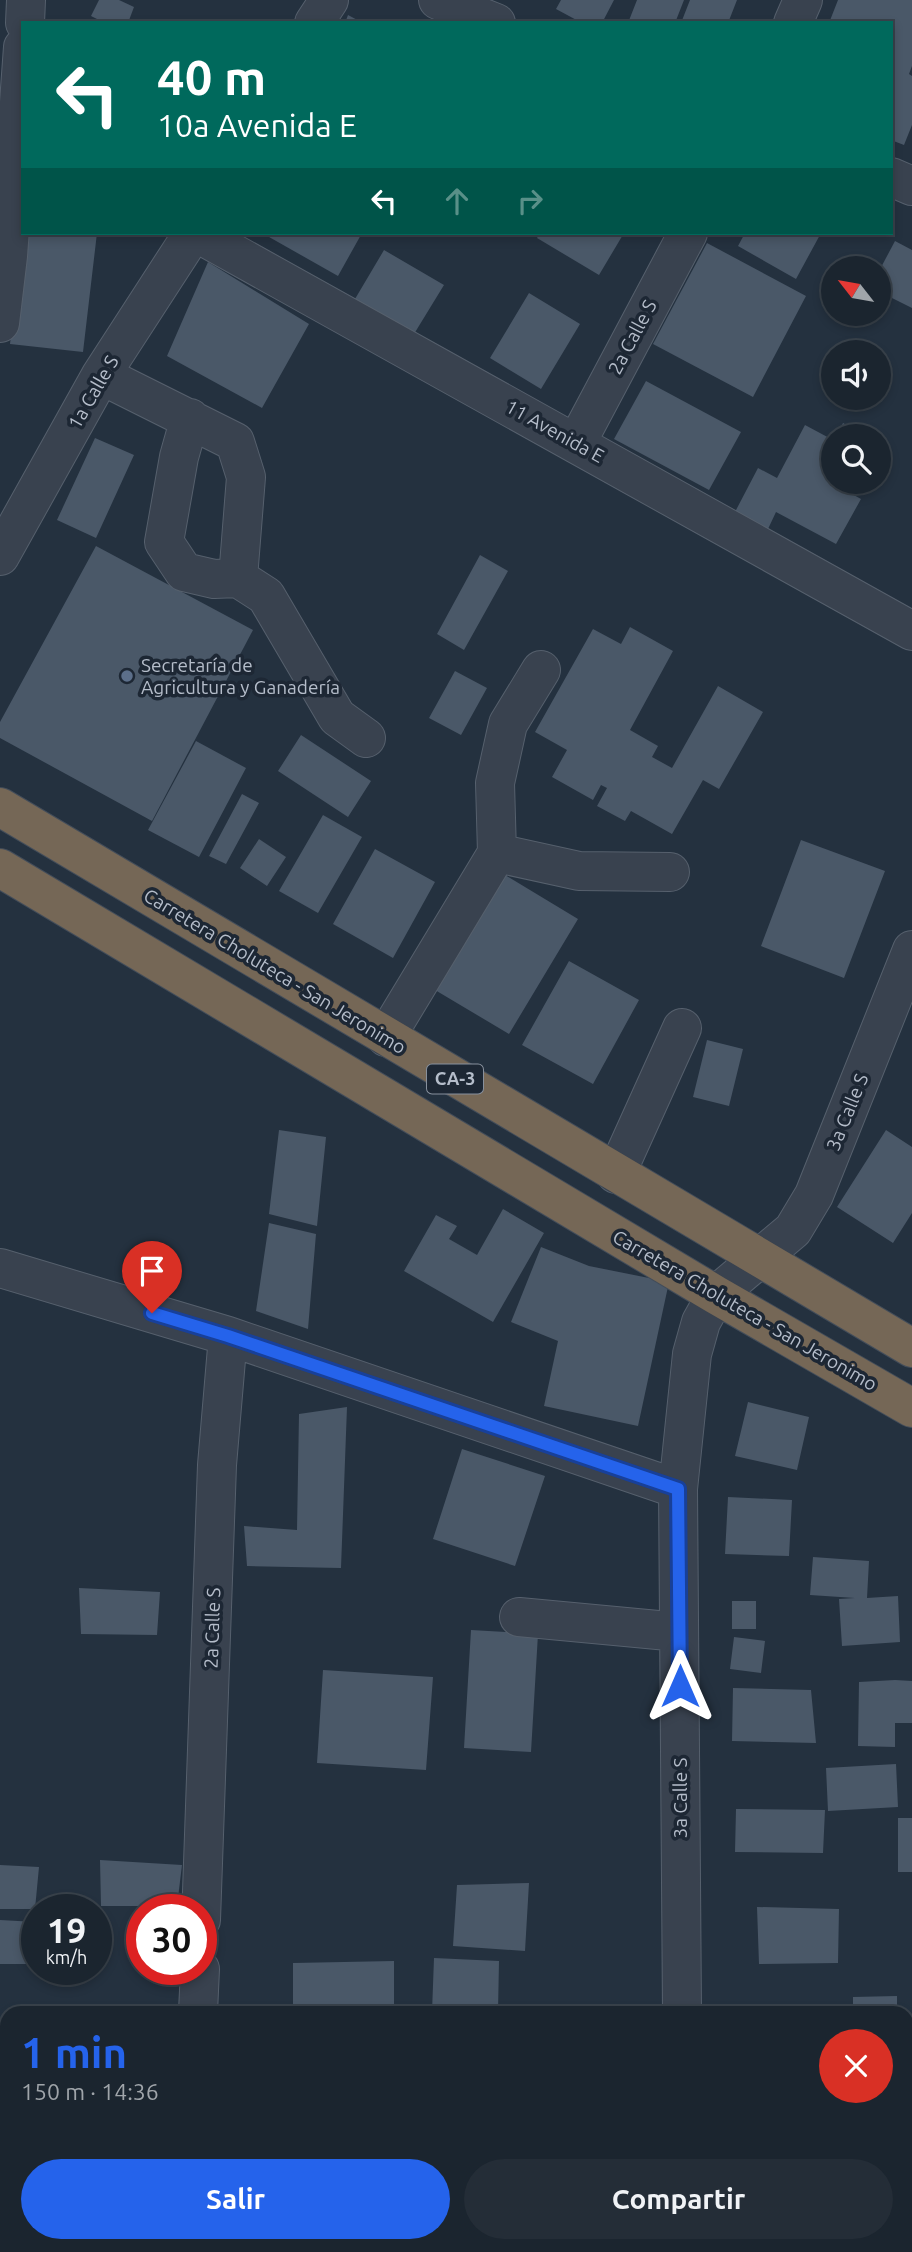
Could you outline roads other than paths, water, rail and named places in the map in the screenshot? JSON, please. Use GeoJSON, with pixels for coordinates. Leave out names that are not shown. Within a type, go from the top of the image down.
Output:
{"type":"FeatureCollection","features":[{"type":"Feature","properties":{"kind":"highway","name":"Carretera Choluteca - San Jeronimo"},"geometry":{"type":"LineString","coordinates":[[0,807],[912,1348]]}},
{"type":"Feature","properties":{"kind":"highway","name":"Carretera Choluteca - San Jeronimo"},"geometry":{"type":"LineString","coordinates":[[0,869],[716,1295],[912,1408]]}},
{"type":"Feature","properties":{"kind":"street"},"geometry":{"type":"LineString","coordinates":[[24,21],[26,0]]}},
{"type":"Feature","properties":{"kind":"street"},"geometry":{"type":"LineString","coordinates":[[315,21],[329,0]]}},
{"type":"Feature","properties":{"kind":"street"},"geometry":{"type":"LineString","coordinates":[[438,0],[491,21]]}},
{"type":"Feature","properties":{"kind":"street"},"geometry":{"type":"LineString","coordinates":[[794,21],[803,0]]}},
{"type":"Feature","properties":{"kind":"street"},"geometry":{"type":"LineString","coordinates":[[0,323],[19,155],[21,101]]}},
{"type":"Feature","properties":{"kind":"street"},"geometry":{"type":"LineString","coordinates":[[893,178],[912,186]]}},
{"type":"Feature","properties":{"kind":"street","name":"1a Calle S"},"geometry":{"type":"LineString","coordinates":[[0,556],[102,375],[194,235]]}},
{"type":"Feature","properties":{"kind":"street","name":"11 Avenida E"},"geometry":{"type":"LineString","coordinates":[[199,235],[576,442],[912,631]]}},
{"type":"Feature","properties":{"kind":"street","name":"2a Calle S"},"geometry":{"type":"LineString","coordinates":[[576,442],[687,235]]}},
{"type":"Feature","properties":{"kind":"street"},"geometry":{"type":"LineString","coordinates":[[102,375],[235,442],[246,477],[238,578]]}},
{"type":"Feature","properties":{"kind":"street"},"geometry":{"type":"LineString","coordinates":[[190,418],[179,457],[164,542],[184,572],[214,579],[238,578],[266,596],[337,717],[366,738]]}},
{"type":"Feature","properties":{"kind":"street"},"geometry":{"type":"LineString","coordinates":[[386,1037],[497,853],[495,783],[508,724],[541,670]]}},
{"type":"Feature","properties":{"kind":"street"},"geometry":{"type":"LineString","coordinates":[[497,853],[579,871],[670,872]]}},
{"type":"Feature","properties":{"kind":"street","name":"3a Calle S"},"geometry":{"type":"LineString","coordinates":[[682,2006],[678,1489],[692,1354],[701,1322],[716,1295],[793,1230],[814,1195],[912,950]]}},
{"type":"Feature","properties":{"kind":"street"},"geometry":{"type":"LineString","coordinates":[[616,1174],[682,1028]]}},
{"type":"Feature","properties":{"kind":"street"},"geometry":{"type":"LineString","coordinates":[[0,1268],[228,1336],[678,1489]]}},
{"type":"Feature","properties":{"kind":"street","name":"2a Calle S"},"geometry":{"type":"LineString","coordinates":[[202,1894],[217,1465],[228,1336]]}},
{"type":"Feature","properties":{"kind":"street"},"geometry":{"type":"LineString","coordinates":[[519,1617],[679,1632]]}},
{"type":"Feature","properties":{"kind":"street"},"geometry":{"type":"LineString","coordinates":[[198,2006],[199,1985]]}},
{"type":"Feature","properties":{"kind":"place","name":"Secretaría de Agricultura y Ganadería"},"geometry":{"type":"Point","coordinates":[127,676]}}]}
